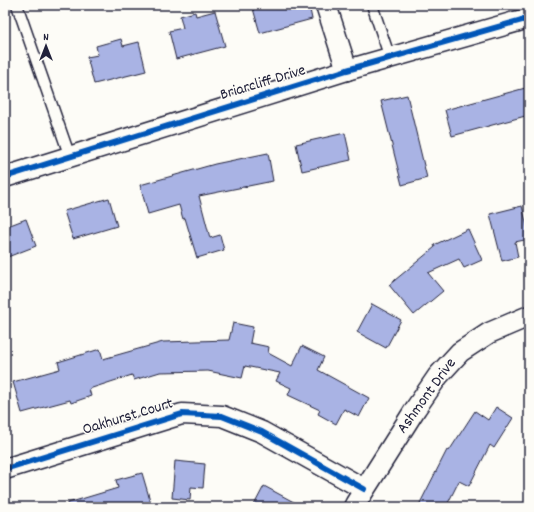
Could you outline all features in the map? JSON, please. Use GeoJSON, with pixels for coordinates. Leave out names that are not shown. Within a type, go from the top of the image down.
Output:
{"type":"FeatureCollection","features":[{"type":"Feature","properties":{"kind":"street"},"geometry":{"type":"LineString","coordinates":[[326,5],[347,70]]}},
{"type":"Feature","properties":{"kind":"street","name":"Briarcliff Drive"},"geometry":{"type":"LineString","coordinates":[[5,176],[347,70],[529,18]]}},
{"type":"Feature","properties":{"kind":"street","name":"Ashmont Drive"},"geometry":{"type":"LineString","coordinates":[[354,507],[364,489],[438,376],[460,352],[489,333],[529,316]]}},
{"type":"Feature","properties":{"kind":"street","name":"Oakhurst Court"},"geometry":{"type":"LineString","coordinates":[[5,469],[182,414],[222,416],[262,432],[364,489]]}},
{"type":"Feature","properties":{"kind":"lane"},"geometry":{"type":"LineString","coordinates":[[17,5],[70,157]]}},
{"type":"Feature","properties":{"kind":"lane"},"geometry":{"type":"LineString","coordinates":[[372,5],[390,58]]}},
{"type":"Feature","properties":{"kind":"building"},"geometry":{"type":"Polygon","coordinates":[[[252,5],[309,5],[312,19],[260,33],[252,5]]]}},
{"type":"Feature","properties":{"kind":"building"},"geometry":{"type":"Polygon","coordinates":[[[215,11],[225,46],[176,59],[169,31],[183,28],[180,16],[195,12],[196,16],[215,11]]]}},
{"type":"Feature","properties":{"kind":"building"},"geometry":{"type":"Polygon","coordinates":[[[121,39],[123,46],[139,42],[146,71],[94,84],[87,57],[98,55],[96,46],[121,39]]]}},
{"type":"Feature","properties":{"kind":"building"},"geometry":{"type":"Polygon","coordinates":[[[529,87],[529,115],[452,136],[445,110],[529,87]]]}},
{"type":"Feature","properties":{"kind":"building"},"geometry":{"type":"Polygon","coordinates":[[[407,95],[427,178],[402,185],[381,101],[407,95]]]}},
{"type":"Feature","properties":{"kind":"building"},"geometry":{"type":"Polygon","coordinates":[[[345,133],[351,160],[302,171],[296,144],[345,133]]]}},
{"type":"Feature","properties":{"kind":"building"},"geometry":{"type":"Polygon","coordinates":[[[268,153],[273,181],[199,196],[210,238],[220,235],[224,250],[197,258],[185,218],[183,219],[179,205],[148,214],[140,185],[215,164],[268,153]]]}},
{"type":"Feature","properties":{"kind":"building"},"geometry":{"type":"Polygon","coordinates":[[[109,198],[117,226],[73,239],[64,211],[109,198]]]}},
{"type":"Feature","properties":{"kind":"building"},"geometry":{"type":"Polygon","coordinates":[[[522,206],[529,239],[515,242],[518,257],[502,261],[490,214],[522,206]]]}},
{"type":"Feature","properties":{"kind":"building"},"geometry":{"type":"Polygon","coordinates":[[[26,219],[36,246],[5,258],[5,227],[26,219]]]}},
{"type":"Feature","properties":{"kind":"building"},"geometry":{"type":"Polygon","coordinates":[[[468,229],[482,260],[464,268],[459,259],[428,273],[443,291],[414,315],[389,285],[435,247],[434,245],[468,229]]]}},
{"type":"Feature","properties":{"kind":"building"},"geometry":{"type":"Polygon","coordinates":[[[372,304],[401,320],[386,348],[357,332],[372,304]]]}},
{"type":"Feature","properties":{"kind":"building"},"geometry":{"type":"Polygon","coordinates":[[[233,323],[253,327],[250,343],[269,347],[268,353],[292,366],[302,346],[324,357],[318,370],[369,398],[359,417],[344,409],[336,424],[318,414],[320,410],[288,395],[291,388],[276,381],[280,373],[245,366],[242,378],[208,371],[160,372],[134,380],[132,375],[89,389],[91,396],[71,403],[70,400],[22,413],[13,382],[60,369],[58,362],[100,349],[103,359],[163,342],[229,340],[233,323]]]}},
{"type":"Feature","properties":{"kind":"building"},"geometry":{"type":"Polygon","coordinates":[[[496,407],[513,418],[494,448],[490,445],[469,486],[459,481],[446,507],[418,507],[447,450],[449,451],[475,411],[488,420],[496,407]]]}},
{"type":"Feature","properties":{"kind":"building"},"geometry":{"type":"Polygon","coordinates":[[[175,461],[205,464],[203,488],[191,487],[190,500],[172,498],[175,461]]]}},
{"type":"Feature","properties":{"kind":"building"},"geometry":{"type":"Polygon","coordinates":[[[142,473],[152,507],[68,507],[68,503],[118,488],[116,480],[142,473]]]}},
{"type":"Feature","properties":{"kind":"building"},"geometry":{"type":"Polygon","coordinates":[[[264,486],[303,507],[253,507],[264,486]]]}},
{"type":"Feature","properties":{"kind":"cycle path"},"geometry":{"type":"LineString","coordinates":[[5,177],[347,70],[529,18]]}},
{"type":"Feature","properties":{"kind":"cycle path"},"geometry":{"type":"LineString","coordinates":[[5,469],[182,414],[222,416],[262,432],[364,489]]}}]}
